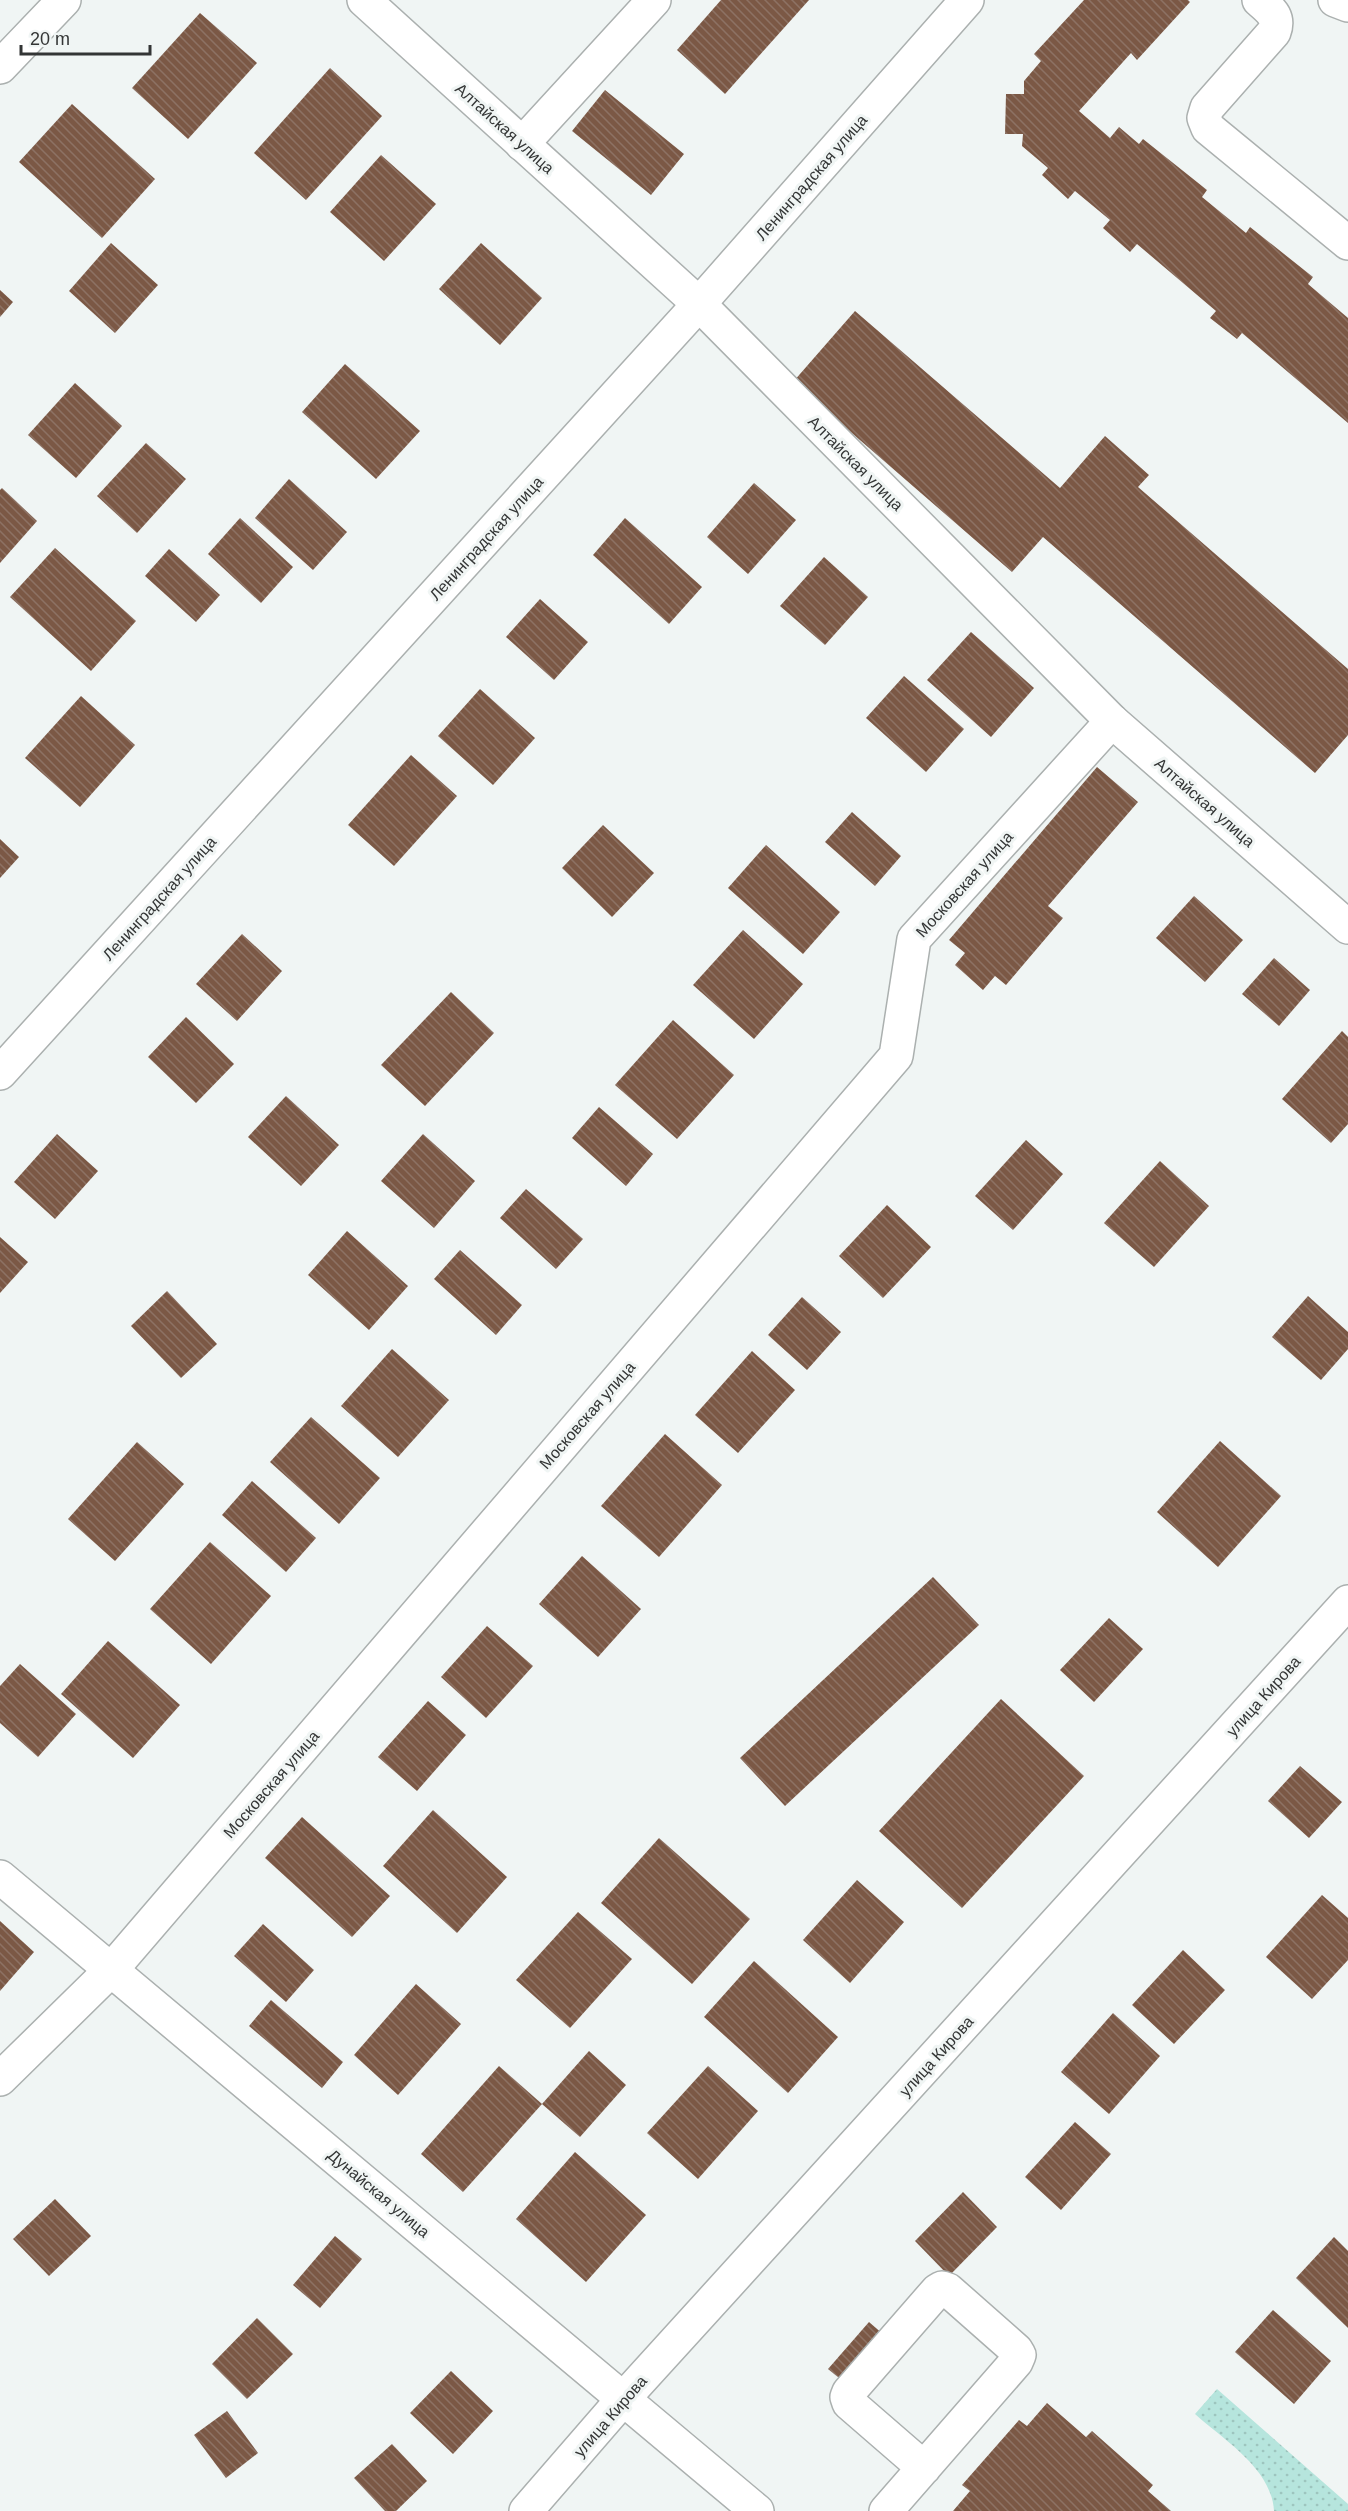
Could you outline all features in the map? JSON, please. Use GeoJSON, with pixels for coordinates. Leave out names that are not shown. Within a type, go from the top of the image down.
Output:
{"type":"FeatureCollection","features":[{"type":"Feature","properties":{"kind":"street"},"geometry":{"type":"LineString","coordinates":[[0,67],[64,0]]}},
{"type":"Feature","properties":{"kind":"street","name":"Алтайская улица"},"geometry":{"type":"LineString","coordinates":[[363,0],[699,304],[1113,721],[1348,927]]}},
{"type":"Feature","properties":{"kind":"street"},"geometry":{"type":"LineString","coordinates":[[522,144],[654,0]]}},
{"type":"Feature","properties":{"kind":"street","name":"Ленинградская улица"},"geometry":{"type":"LineString","coordinates":[[0,1073],[699,304],[967,0]]}},
{"type":"Feature","properties":{"kind":"street"},"geometry":{"type":"LineString","coordinates":[[1259,0],[1275,15],[1277,24],[1274,32],[1207,108],[1204,118],[1208,128],[1348,243]]}},
{"type":"Feature","properties":{"kind":"street"},"geometry":{"type":"LineString","coordinates":[[1335,0],[1348,5]]}},
{"type":"Feature","properties":{"kind":"street","name":"Московская улица"},"geometry":{"type":"LineString","coordinates":[[0,2079],[112,1970],[896,1056],[914,939],[1113,721]]}},
{"type":"Feature","properties":{"kind":"street","name":"улица Кирова"},"geometry":{"type":"LineString","coordinates":[[526,2511],[624,2398],[1348,1602]]}},
{"type":"Feature","properties":{"kind":"street","name":"Дунайская улица"},"geometry":{"type":"LineString","coordinates":[[0,1877],[758,2511]]}},
{"type":"Feature","properties":{"kind":"street"},"geometry":{"type":"LineString","coordinates":[[886,2511],[924,2468],[1016,2362],[1019,2355],[982,2320],[942,2288],[847,2397],[849,2403],[924,2468]]}},
{"type":"Feature","properties":{"kind":"green space"},"geometry":{"type":"Polygon","coordinates":[[[1217,2389],[1348,2504],[1348,2511],[1274,2511],[1265,2482],[1256,2469],[1245,2456],[1195,2414],[1217,2389]]]}},
{"type":"Feature","properties":{"kind":"building"},"geometry":{"type":"Polygon","coordinates":[[[721,0],[809,0],[725,94],[677,50],[721,0]]]}},
{"type":"Feature","properties":{"kind":"building"},"geometry":{"type":"Polygon","coordinates":[[[1084,0],[1188,0],[1190,2],[1137,60],[1131,53],[1079,111],[1110,138],[1119,127],[1139,144],[1143,139],[1207,190],[1202,197],[1246,233],[1250,227],[1313,277],[1308,284],[1348,318],[1348,423],[1242,333],[1237,339],[1210,318],[1216,311],[1137,244],[1130,252],[1103,228],[1110,220],[1075,191],[1068,199],[1042,175],[1048,168],[1022,146],[1023,134],[1005,134],[1006,94],[1024,94],[1024,81],[1041,61],[1034,54],[1084,0]]]}},
{"type":"Feature","properties":{"kind":"building"},"geometry":{"type":"Polygon","coordinates":[[[200,13],[257,63],[188,139],[132,88],[200,13]]]}},
{"type":"Feature","properties":{"kind":"building"},"geometry":{"type":"Polygon","coordinates":[[[330,68],[382,116],[306,200],[254,153],[330,68]]]}},
{"type":"Feature","properties":{"kind":"building"},"geometry":{"type":"Polygon","coordinates":[[[605,90],[684,154],[651,195],[572,131],[605,90]]]}},
{"type":"Feature","properties":{"kind":"building"},"geometry":{"type":"Polygon","coordinates":[[[72,104],[155,179],[102,238],[19,162],[72,104]]]}},
{"type":"Feature","properties":{"kind":"building"},"geometry":{"type":"Polygon","coordinates":[[[381,155],[436,204],[384,261],[330,212],[381,155]]]}},
{"type":"Feature","properties":{"kind":"building"},"geometry":{"type":"Polygon","coordinates":[[[111,243],[158,285],[115,333],[69,291],[111,243]]]}},
{"type":"Feature","properties":{"kind":"building"},"geometry":{"type":"Polygon","coordinates":[[[481,243],[542,298],[500,345],[439,289],[481,243]]]}},
{"type":"Feature","properties":{"kind":"building"},"geometry":{"type":"Polygon","coordinates":[[[0,290],[13,302],[0,317],[0,290]]]}},
{"type":"Feature","properties":{"kind":"building"},"geometry":{"type":"Polygon","coordinates":[[[855,311],[1060,488],[1105,436],[1149,475],[1138,487],[1348,669],[1348,735],[1315,773],[1043,537],[1012,572],[793,382],[855,311]]]}},
{"type":"Feature","properties":{"kind":"building"},"geometry":{"type":"Polygon","coordinates":[[[345,364],[420,431],[376,479],[302,412],[345,364]]]}},
{"type":"Feature","properties":{"kind":"building"},"geometry":{"type":"Polygon","coordinates":[[[75,383],[122,426],[76,478],[28,435],[75,383]]]}},
{"type":"Feature","properties":{"kind":"building"},"geometry":{"type":"Polygon","coordinates":[[[146,443],[186,479],[137,533],[97,496],[146,443]]]}},
{"type":"Feature","properties":{"kind":"building"},"geometry":{"type":"Polygon","coordinates":[[[289,479],[347,532],[313,570],[255,518],[289,479]]]}},
{"type":"Feature","properties":{"kind":"building"},"geometry":{"type":"Polygon","coordinates":[[[754,483],[796,520],[748,574],[707,537],[754,483]]]}},
{"type":"Feature","properties":{"kind":"building"},"geometry":{"type":"Polygon","coordinates":[[[2,488],[37,521],[0,563],[0,490],[2,488]]]}},
{"type":"Feature","properties":{"kind":"building"},"geometry":{"type":"Polygon","coordinates":[[[240,518],[293,567],[261,603],[208,554],[240,518]]]}},
{"type":"Feature","properties":{"kind":"building"},"geometry":{"type":"Polygon","coordinates":[[[625,518],[702,587],[669,624],[593,555],[625,518]]]}},
{"type":"Feature","properties":{"kind":"building"},"geometry":{"type":"Polygon","coordinates":[[[55,548],[136,621],[91,671],[10,597],[55,548]]]}},
{"type":"Feature","properties":{"kind":"building"},"geometry":{"type":"Polygon","coordinates":[[[169,549],[220,595],[196,622],[145,576],[169,549]]]}},
{"type":"Feature","properties":{"kind":"building"},"geometry":{"type":"Polygon","coordinates":[[[824,557],[868,597],[825,645],[780,606],[824,557]]]}},
{"type":"Feature","properties":{"kind":"building"},"geometry":{"type":"Polygon","coordinates":[[[540,599],[588,642],[554,680],[506,637],[540,599]]]}},
{"type":"Feature","properties":{"kind":"building"},"geometry":{"type":"Polygon","coordinates":[[[971,632],[1034,688],[991,737],[927,680],[971,632]]]}},
{"type":"Feature","properties":{"kind":"building"},"geometry":{"type":"Polygon","coordinates":[[[904,676],[964,729],[926,772],[866,718],[904,676]]]}},
{"type":"Feature","properties":{"kind":"building"},"geometry":{"type":"Polygon","coordinates":[[[480,689],[535,738],[493,785],[438,736],[480,689]]]}},
{"type":"Feature","properties":{"kind":"building"},"geometry":{"type":"Polygon","coordinates":[[[81,696],[135,745],[80,807],[25,758],[81,696]]]}},
{"type":"Feature","properties":{"kind":"building"},"geometry":{"type":"Polygon","coordinates":[[[411,755],[457,796],[394,866],[348,825],[411,755]]]}},
{"type":"Feature","properties":{"kind":"building"},"geometry":{"type":"Polygon","coordinates":[[[1097,767],[1138,802],[1048,906],[1063,918],[1006,985],[995,976],[983,990],[955,965],[965,953],[949,940],[1097,767]]]}},
{"type":"Feature","properties":{"kind":"building"},"geometry":{"type":"Polygon","coordinates":[[[852,812],[901,856],[875,886],[825,842],[852,812]]]}},
{"type":"Feature","properties":{"kind":"building"},"geometry":{"type":"Polygon","coordinates":[[[603,825],[654,873],[612,917],[562,868],[603,825]]]}},
{"type":"Feature","properties":{"kind":"building"},"geometry":{"type":"Polygon","coordinates":[[[0,839],[19,857],[0,878],[0,839]]]}},
{"type":"Feature","properties":{"kind":"building"},"geometry":{"type":"Polygon","coordinates":[[[766,845],[840,912],[803,954],[728,888],[766,845]]]}},
{"type":"Feature","properties":{"kind":"building"},"geometry":{"type":"Polygon","coordinates":[[[1194,896],[1243,940],[1205,982],[1156,938],[1194,896]]]}},
{"type":"Feature","properties":{"kind":"building"},"geometry":{"type":"Polygon","coordinates":[[[743,930],[803,984],[754,1039],[693,985],[743,930]]]}},
{"type":"Feature","properties":{"kind":"building"},"geometry":{"type":"Polygon","coordinates":[[[242,934],[282,971],[237,1021],[196,984],[242,934]]]}},
{"type":"Feature","properties":{"kind":"building"},"geometry":{"type":"Polygon","coordinates":[[[1274,958],[1310,990],[1279,1026],[1242,994],[1274,958]]]}},
{"type":"Feature","properties":{"kind":"building"},"geometry":{"type":"Polygon","coordinates":[[[451,992],[494,1033],[425,1106],[381,1065],[451,992]]]}},
{"type":"Feature","properties":{"kind":"building"},"geometry":{"type":"Polygon","coordinates":[[[186,1017],[234,1064],[196,1103],[148,1057],[186,1017]]]}},
{"type":"Feature","properties":{"kind":"building"},"geometry":{"type":"Polygon","coordinates":[[[673,1020],[734,1075],[677,1139],[615,1085],[673,1020]]]}},
{"type":"Feature","properties":{"kind":"building"},"geometry":{"type":"Polygon","coordinates":[[[1342,1031],[1348,1037],[1348,1124],[1331,1143],[1282,1099],[1342,1031]]]}},
{"type":"Feature","properties":{"kind":"building"},"geometry":{"type":"Polygon","coordinates":[[[286,1096],[339,1145],[301,1186],[248,1137],[286,1096]]]}},
{"type":"Feature","properties":{"kind":"building"},"geometry":{"type":"Polygon","coordinates":[[[599,1107],[653,1154],[626,1186],[572,1138],[599,1107]]]}},
{"type":"Feature","properties":{"kind":"building"},"geometry":{"type":"Polygon","coordinates":[[[57,1134],[98,1171],[55,1219],[14,1182],[57,1134]]]}},
{"type":"Feature","properties":{"kind":"building"},"geometry":{"type":"Polygon","coordinates":[[[423,1134],[475,1181],[434,1228],[381,1181],[423,1134]]]}},
{"type":"Feature","properties":{"kind":"building"},"geometry":{"type":"Polygon","coordinates":[[[1026,1140],[1063,1174],[1013,1230],[975,1196],[1026,1140]]]}},
{"type":"Feature","properties":{"kind":"building"},"geometry":{"type":"Polygon","coordinates":[[[1160,1161],[1209,1206],[1154,1267],[1104,1223],[1160,1161]]]}},
{"type":"Feature","properties":{"kind":"building"},"geometry":{"type":"Polygon","coordinates":[[[526,1189],[583,1239],[556,1269],[500,1218],[526,1189]]]}},
{"type":"Feature","properties":{"kind":"building"},"geometry":{"type":"Polygon","coordinates":[[[887,1205],[931,1247],[883,1298],[839,1256],[887,1205]]]}},
{"type":"Feature","properties":{"kind":"building"},"geometry":{"type":"Polygon","coordinates":[[[347,1231],[408,1286],[369,1330],[308,1275],[347,1231]]]}},
{"type":"Feature","properties":{"kind":"building"},"geometry":{"type":"Polygon","coordinates":[[[0,1237],[28,1262],[0,1293],[0,1237]]]}},
{"type":"Feature","properties":{"kind":"building"},"geometry":{"type":"Polygon","coordinates":[[[460,1250],[522,1305],[496,1335],[434,1279],[460,1250]]]}},
{"type":"Feature","properties":{"kind":"building"},"geometry":{"type":"Polygon","coordinates":[[[167,1291],[217,1344],[181,1378],[131,1326],[167,1291]]]}},
{"type":"Feature","properties":{"kind":"building"},"geometry":{"type":"Polygon","coordinates":[[[1308,1296],[1348,1332],[1348,1349],[1321,1380],[1272,1337],[1308,1296]]]}},
{"type":"Feature","properties":{"kind":"building"},"geometry":{"type":"Polygon","coordinates":[[[802,1297],[841,1332],[807,1370],[768,1335],[802,1297]]]}},
{"type":"Feature","properties":{"kind":"building"},"geometry":{"type":"Polygon","coordinates":[[[392,1349],[449,1400],[398,1457],[341,1406],[392,1349]]]}},
{"type":"Feature","properties":{"kind":"building"},"geometry":{"type":"Polygon","coordinates":[[[752,1351],[795,1390],[738,1453],[695,1415],[752,1351]]]}},
{"type":"Feature","properties":{"kind":"building"},"geometry":{"type":"Polygon","coordinates":[[[311,1417],[380,1478],[339,1524],[270,1462],[311,1417]]]}},
{"type":"Feature","properties":{"kind":"building"},"geometry":{"type":"Polygon","coordinates":[[[665,1434],[722,1485],[659,1557],[601,1506],[665,1434]]]}},
{"type":"Feature","properties":{"kind":"building"},"geometry":{"type":"Polygon","coordinates":[[[1220,1441],[1281,1496],[1218,1567],[1157,1512],[1220,1441]]]}},
{"type":"Feature","properties":{"kind":"building"},"geometry":{"type":"Polygon","coordinates":[[[137,1442],[184,1484],[115,1561],[68,1519],[137,1442]]]}},
{"type":"Feature","properties":{"kind":"building"},"geometry":{"type":"Polygon","coordinates":[[[252,1481],[316,1538],[286,1572],[222,1515],[252,1481]]]}},
{"type":"Feature","properties":{"kind":"building"},"geometry":{"type":"Polygon","coordinates":[[[210,1542],[271,1596],[211,1664],[150,1609],[210,1542]]]}},
{"type":"Feature","properties":{"kind":"building"},"geometry":{"type":"Polygon","coordinates":[[[582,1556],[641,1609],[598,1657],[539,1604],[582,1556]]]}},
{"type":"Feature","properties":{"kind":"building"},"geometry":{"type":"Polygon","coordinates":[[[933,1577],[979,1625],[785,1806],[740,1758],[933,1577]]]}},
{"type":"Feature","properties":{"kind":"building"},"geometry":{"type":"Polygon","coordinates":[[[1109,1618],[1143,1649],[1094,1702],[1060,1670],[1109,1618]]]}},
{"type":"Feature","properties":{"kind":"building"},"geometry":{"type":"Polygon","coordinates":[[[487,1626],[533,1666],[486,1718],[441,1677],[487,1626]]]}},
{"type":"Feature","properties":{"kind":"building"},"geometry":{"type":"Polygon","coordinates":[[[108,1641],[180,1705],[133,1758],[61,1694],[108,1641]]]}},
{"type":"Feature","properties":{"kind":"building"},"geometry":{"type":"Polygon","coordinates":[[[20,1664],[76,1714],[38,1757],[0,1723],[0,1686],[20,1664]]]}},
{"type":"Feature","properties":{"kind":"building"},"geometry":{"type":"Polygon","coordinates":[[[1001,1699],[1084,1776],[962,1908],[879,1831],[1001,1699]]]}},
{"type":"Feature","properties":{"kind":"building"},"geometry":{"type":"Polygon","coordinates":[[[428,1701],[466,1735],[417,1791],[378,1757],[428,1701]]]}},
{"type":"Feature","properties":{"kind":"building"},"geometry":{"type":"Polygon","coordinates":[[[1300,1766],[1342,1802],[1309,1838],[1268,1801],[1300,1766]]]}},
{"type":"Feature","properties":{"kind":"building"},"geometry":{"type":"Polygon","coordinates":[[[433,1810],[507,1877],[457,1933],[383,1866],[433,1810]]]}},
{"type":"Feature","properties":{"kind":"building"},"geometry":{"type":"Polygon","coordinates":[[[302,1817],[390,1896],[352,1937],[265,1858],[302,1817]]]}},
{"type":"Feature","properties":{"kind":"building"},"geometry":{"type":"Polygon","coordinates":[[[659,1838],[750,1919],[692,1984],[601,1903],[659,1838]]]}},
{"type":"Feature","properties":{"kind":"building"},"geometry":{"type":"Polygon","coordinates":[[[857,1880],[904,1922],[850,1983],[803,1940],[857,1880]]]}},
{"type":"Feature","properties":{"kind":"building"},"geometry":{"type":"Polygon","coordinates":[[[1322,1895],[1348,1918],[1348,1960],[1312,1999],[1266,1957],[1322,1895]]]}},
{"type":"Feature","properties":{"kind":"building"},"geometry":{"type":"Polygon","coordinates":[[[578,1912],[632,1959],[570,2028],[516,1980],[578,1912]]]}},
{"type":"Feature","properties":{"kind":"building"},"geometry":{"type":"Polygon","coordinates":[[[0,1921],[34,1952],[0,1991],[0,1921]]]}},
{"type":"Feature","properties":{"kind":"building"},"geometry":{"type":"Polygon","coordinates":[[[263,1924],[314,1970],[286,2002],[234,1956],[263,1924]]]}},
{"type":"Feature","properties":{"kind":"building"},"geometry":{"type":"Polygon","coordinates":[[[1183,1950],[1225,1990],[1174,2044],[1132,2005],[1183,1950]]]}},
{"type":"Feature","properties":{"kind":"building"},"geometry":{"type":"Polygon","coordinates":[[[754,1961],[838,2037],[788,2093],[704,2017],[754,1961]]]}},
{"type":"Feature","properties":{"kind":"building"},"geometry":{"type":"Polygon","coordinates":[[[416,1984],[461,2024],[398,2095],[354,2055],[416,1984]]]}},
{"type":"Feature","properties":{"kind":"building"},"geometry":{"type":"Polygon","coordinates":[[[271,2000],[343,2062],[322,2088],[249,2026],[271,2000]]]}},
{"type":"Feature","properties":{"kind":"building"},"geometry":{"type":"Polygon","coordinates":[[[1113,2013],[1160,2056],[1109,2114],[1061,2072],[1113,2013]]]}},
{"type":"Feature","properties":{"kind":"building"},"geometry":{"type":"Polygon","coordinates":[[[589,2051],[626,2085],[580,2137],[542,2104],[589,2051]]]}},
{"type":"Feature","properties":{"kind":"building"},"geometry":{"type":"Polygon","coordinates":[[[499,2066],[542,2104],[463,2192],[421,2154],[499,2066]]]}},
{"type":"Feature","properties":{"kind":"building"},"geometry":{"type":"Polygon","coordinates":[[[708,2066],[758,2111],[698,2179],[647,2133],[708,2066]]]}},
{"type":"Feature","properties":{"kind":"building"},"geometry":{"type":"Polygon","coordinates":[[[1075,2122],[1111,2154],[1061,2210],[1025,2177],[1075,2122]]]}},
{"type":"Feature","properties":{"kind":"building"},"geometry":{"type":"Polygon","coordinates":[[[575,2152],[646,2215],[586,2282],[516,2219],[575,2152]]]}},
{"type":"Feature","properties":{"kind":"building"},"geometry":{"type":"Polygon","coordinates":[[[963,2192],[997,2227],[949,2276],[915,2241],[963,2192]]]}},
{"type":"Feature","properties":{"kind":"building"},"geometry":{"type":"Polygon","coordinates":[[[55,2199],[91,2236],[49,2276],[13,2239],[55,2199]]]}},
{"type":"Feature","properties":{"kind":"building"},"geometry":{"type":"Polygon","coordinates":[[[335,2236],[362,2259],[320,2308],[293,2285],[335,2236]]]}},
{"type":"Feature","properties":{"kind":"building"},"geometry":{"type":"Polygon","coordinates":[[[1334,2237],[1348,2251],[1348,2328],[1296,2278],[1334,2237]]]}},
{"type":"Feature","properties":{"kind":"building"},"geometry":{"type":"Polygon","coordinates":[[[1273,2310],[1331,2361],[1294,2404],[1235,2352],[1273,2310]]]}},
{"type":"Feature","properties":{"kind":"building"},"geometry":{"type":"Polygon","coordinates":[[[257,2318],[293,2354],[247,2399],[212,2364],[257,2318]]]}},
{"type":"Feature","properties":{"kind":"building"},"geometry":{"type":"Polygon","coordinates":[[[869,2322],[884,2335],[844,2382],[828,2369],[869,2322]]]}},
{"type":"Feature","properties":{"kind":"building"},"geometry":{"type":"Polygon","coordinates":[[[451,2371],[493,2411],[453,2454],[410,2413],[451,2371]]]}},
{"type":"Feature","properties":{"kind":"building"},"geometry":{"type":"Polygon","coordinates":[[[1047,2403],[1086,2437],[1092,2431],[1153,2485],[1148,2491],[1171,2511],[953,2511],[970,2491],[962,2485],[1019,2420],[1027,2426],[1047,2403]]]}},
{"type":"Feature","properties":{"kind":"building"},"geometry":{"type":"Polygon","coordinates":[[[227,2411],[258,2453],[226,2478],[194,2435],[227,2411]]]}},
{"type":"Feature","properties":{"kind":"building"},"geometry":{"type":"Polygon","coordinates":[[[392,2444],[427,2481],[396,2511],[385,2511],[354,2478],[392,2444]]]}}]}
